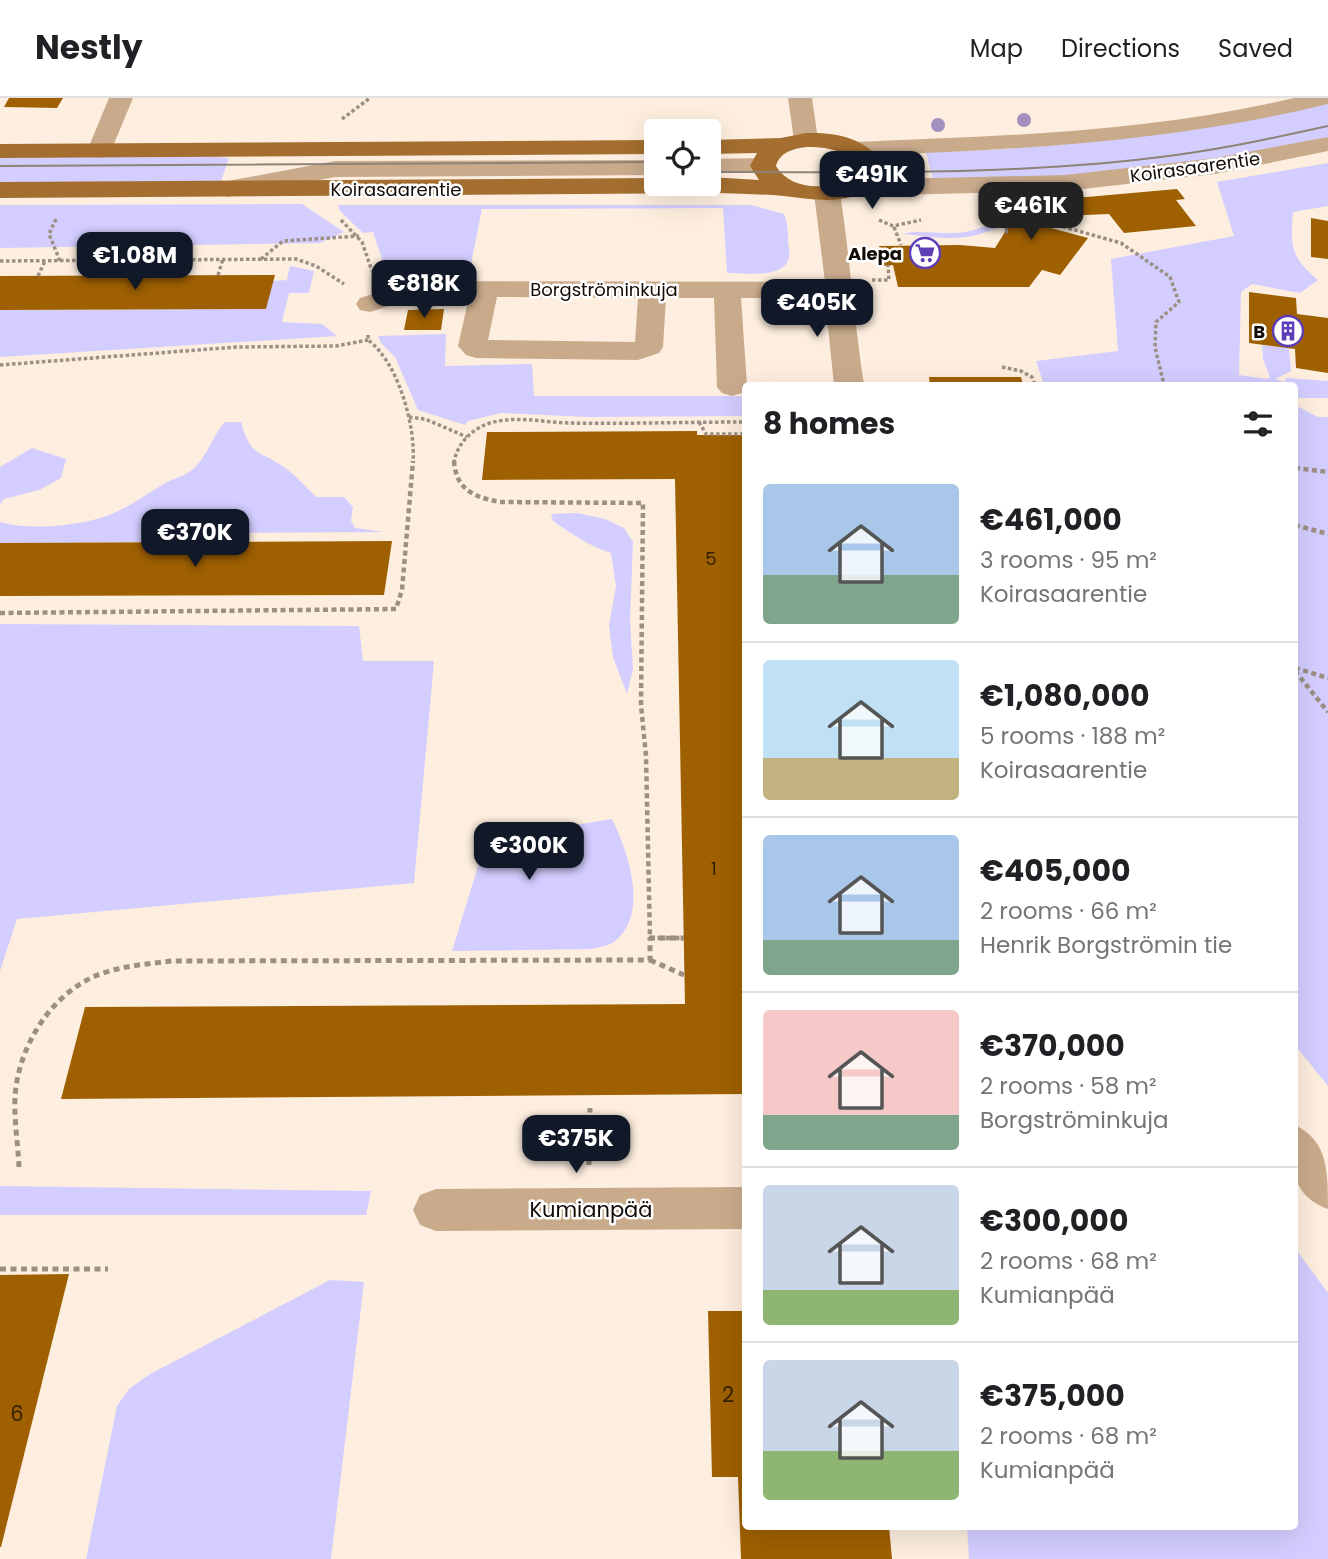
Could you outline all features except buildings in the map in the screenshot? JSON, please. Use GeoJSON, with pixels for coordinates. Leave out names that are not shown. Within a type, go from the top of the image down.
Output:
{"type":"FeatureCollection","features":[{"type":"Feature","properties":{"kind":"main road"},"geometry":{"type":"LineString","coordinates":[[721,147],[780,145],[806,140],[832,141],[855,149],[865,157],[870,171],[864,181],[839,191]]}},
{"type":"Feature","properties":{"kind":"main road"},"geometry":{"type":"LineString","coordinates":[[780,145],[769,153],[763,166],[770,178],[791,189]]}},
{"type":"Feature","properties":{"kind":"main road","name":"Koirasaarentie"},"geometry":{"type":"LineString","coordinates":[[0,151],[644,147]]}},
{"type":"Feature","properties":{"kind":"main road","name":"Koirasaarentie"},"geometry":{"type":"LineString","coordinates":[[0,190],[707,185],[839,191]]}},
{"type":"Feature","properties":{"kind":"street"},"geometry":{"type":"LineString","coordinates":[[99,151],[121,98]]}},
{"type":"Feature","properties":{"kind":"street"},"geometry":{"type":"LineString","coordinates":[[800,98],[806,140]]}},
{"type":"Feature","properties":{"kind":"street","name":"Koirasaarentie"},"geometry":{"type":"LineString","coordinates":[[855,149],[953,147],[1102,137],[1263,114],[1325,98]]}},
{"type":"Feature","properties":{"kind":"street","name":"Koirasaarentie"},"geometry":{"type":"LineString","coordinates":[[839,191],[1023,186],[1116,178],[1214,166],[1328,144]]}},
{"type":"Feature","properties":{"kind":"street"},"geometry":{"type":"LineString","coordinates":[[239,149],[335,169]]}},
{"type":"Feature","properties":{"kind":"street"},"geometry":{"type":"LineString","coordinates":[[721,166],[763,166]]}},
{"type":"Feature","properties":{"kind":"street"},"geometry":{"type":"LineString","coordinates":[[228,189],[335,169],[644,167]]}},
{"type":"Feature","properties":{"kind":"street"},"geometry":{"type":"LineString","coordinates":[[839,191],[839,312],[849,382]]}},
{"type":"Feature","properties":{"kind":"street","name":"Borgströminkuja"},"geometry":{"type":"LineString","coordinates":[[370,304],[413,289],[840,290]]}},
{"type":"Feature","properties":{"kind":"street"},"geometry":{"type":"LineString","coordinates":[[485,289],[472,346],[477,349],[638,351],[649,346],[653,289]]}},
{"type":"Feature","properties":{"kind":"street"},"geometry":{"type":"LineString","coordinates":[[727,289],[732,387]]}},
{"type":"Feature","properties":{"kind":"street"},"geometry":{"type":"LineString","coordinates":[[1298,1149],[1328,1188]]}},
{"type":"Feature","properties":{"kind":"street","name":"Kumianpää"},"geometry":{"type":"LineString","coordinates":[[436,1210],[742,1208]]}},
{"type":"Feature","properties":{"kind":"path"},"geometry":{"type":"LineString","coordinates":[[332,212],[359,236],[366,248],[374,278],[368,340]]}},
{"type":"Feature","properties":{"kind":"path"},"geometry":{"type":"LineString","coordinates":[[1008,232],[1004,231],[1015,219]]}},
{"type":"Feature","properties":{"kind":"path"},"geometry":{"type":"LineString","coordinates":[[1057,225],[1121,243],[1170,277],[1179,302],[1156,322],[1154,347],[1163,382]]}},
{"type":"Feature","properties":{"kind":"path"},"geometry":{"type":"LineString","coordinates":[[894,226],[901,246]]}},
{"type":"Feature","properties":{"kind":"path"},"geometry":{"type":"LineString","coordinates":[[1066,232],[1072,230]]}},
{"type":"Feature","properties":{"kind":"path"},"geometry":{"type":"LineString","coordinates":[[49,234],[60,261]]}},
{"type":"Feature","properties":{"kind":"path"},"geometry":{"type":"LineString","coordinates":[[260,259],[283,240],[359,236]]}},
{"type":"Feature","properties":{"kind":"path"},"geometry":{"type":"LineString","coordinates":[[218,275],[223,259]]}},
{"type":"Feature","properties":{"kind":"path"},"geometry":{"type":"LineString","coordinates":[[0,261],[296,259],[316,266],[370,304]]}},
{"type":"Feature","properties":{"kind":"path"},"geometry":{"type":"LineString","coordinates":[[136,275],[142,260]]}},
{"type":"Feature","properties":{"kind":"path"},"geometry":{"type":"LineString","coordinates":[[38,276],[45,261]]}},
{"type":"Feature","properties":{"kind":"path"},"geometry":{"type":"LineString","coordinates":[[871,280],[889,280],[890,267]]}},
{"type":"Feature","properties":{"kind":"path"},"geometry":{"type":"LineString","coordinates":[[0,365],[224,348],[337,346],[368,340],[390,364],[408,417],[414,457],[402,590],[397,609],[0,613]]}},
{"type":"Feature","properties":{"kind":"path"},"geometry":{"type":"LineString","coordinates":[[1002,367],[1021,371],[1032,377],[1034,382]]}},
{"type":"Feature","properties":{"kind":"path"},"geometry":{"type":"LineString","coordinates":[[408,417],[425,419],[467,437]]}},
{"type":"Feature","properties":{"kind":"path"},"geometry":{"type":"LineString","coordinates":[[650,960],[646,756],[641,705],[643,503],[523,503],[481,498],[462,486],[455,477],[454,459],[467,437],[487,424],[511,419],[566,423],[742,422]]}},
{"type":"Feature","properties":{"kind":"path"},"geometry":{"type":"LineString","coordinates":[[699,422],[706,434],[742,433]]}},
{"type":"Feature","properties":{"kind":"path"},"geometry":{"type":"LineString","coordinates":[[1298,468],[1328,472]]}},
{"type":"Feature","properties":{"kind":"path"},"geometry":{"type":"LineString","coordinates":[[1298,526],[1328,534]]}},
{"type":"Feature","properties":{"kind":"path"},"geometry":{"type":"LineString","coordinates":[[1298,671],[1328,678]]}},
{"type":"Feature","properties":{"kind":"path"},"geometry":{"type":"LineString","coordinates":[[1298,674],[1328,712]]}},
{"type":"Feature","properties":{"kind":"path"},"geometry":{"type":"LineString","coordinates":[[649,938],[684,938]]}},
{"type":"Feature","properties":{"kind":"path"},"geometry":{"type":"LineString","coordinates":[[19,1167],[15,1096],[23,1055],[36,1030],[62,1001],[84,982],[123,967],[172,961],[650,960],[684,975]]}},
{"type":"Feature","properties":{"kind":"path"},"geometry":{"type":"LineString","coordinates":[[589,1166],[590,1108]]}},
{"type":"Feature","properties":{"kind":"path"},"geometry":{"type":"LineString","coordinates":[[0,1269],[108,1269]]}},
{"type":"Feature","properties":{"kind":"shaded area"},"geometry":{"type":"Polygon","coordinates":[[[1328,102],[1328,140],[1240,157],[1057,179],[933,179],[926,152],[1029,147],[1128,137],[1227,122],[1328,102]]]}},
{"type":"Feature","properties":{"kind":"shaded area"},"geometry":{"type":"Polygon","coordinates":[[[0,155],[191,155],[229,158],[221,181],[0,186],[0,155]]]}},
{"type":"Feature","properties":{"kind":"shaded area"},"geometry":{"type":"Polygon","coordinates":[[[1328,163],[1328,206],[1293,212],[1294,250],[1302,265],[1318,280],[1300,293],[1252,284],[1241,292],[1239,375],[1267,379],[1270,377],[1263,359],[1262,345],[1289,348],[1291,371],[1275,379],[1284,382],[1043,382],[1036,361],[1118,351],[1111,259],[1234,236],[1217,182],[1328,163]]]}},
{"type":"Feature","properties":{"kind":"shaded area"},"geometry":{"type":"Polygon","coordinates":[[[302,204],[344,232],[320,243],[0,248],[0,205],[302,204]]]}},
{"type":"Feature","properties":{"kind":"shaded area"},"geometry":{"type":"Polygon","coordinates":[[[338,205],[751,205],[784,214],[788,228],[789,256],[786,264],[774,271],[758,274],[727,273],[723,208],[482,209],[469,274],[387,274],[373,232],[363,233],[340,211],[338,205]]]}},
{"type":"Feature","properties":{"kind":"shaded area"},"geometry":{"type":"Polygon","coordinates":[[[996,222],[1006,223],[968,237],[944,238],[903,234],[964,232],[996,222]]]}},
{"type":"Feature","properties":{"kind":"shaded area"},"geometry":{"type":"Polygon","coordinates":[[[290,266],[314,271],[309,293],[289,293],[282,322],[322,324],[337,336],[0,357],[0,310],[265,309],[273,281],[287,280],[290,266]]]}},
{"type":"Feature","properties":{"kind":"shaded area"},"geometry":{"type":"Polygon","coordinates":[[[446,334],[445,366],[532,364],[534,396],[742,396],[742,416],[588,417],[501,413],[468,421],[465,425],[418,410],[395,357],[378,336],[446,334]]]}},
{"type":"Feature","properties":{"kind":"shaded area"},"geometry":{"type":"Polygon","coordinates":[[[1286,378],[1328,381],[1328,398],[1298,398],[1298,382],[1284,382],[1286,378]]]}},
{"type":"Feature","properties":{"kind":"shaded area"},"geometry":{"type":"Polygon","coordinates":[[[1298,407],[1318,417],[1328,417],[1328,1086],[1298,1049],[1298,407]]]}},
{"type":"Feature","properties":{"kind":"shaded area"},"geometry":{"type":"Polygon","coordinates":[[[225,422],[241,422],[254,449],[288,470],[316,497],[344,497],[353,507],[351,521],[355,528],[384,532],[213,533],[211,542],[0,543],[0,522],[27,526],[58,526],[90,521],[116,512],[192,470],[225,422]]]}},
{"type":"Feature","properties":{"kind":"shaded area"},"geometry":{"type":"Polygon","coordinates":[[[32,448],[66,459],[61,478],[39,490],[4,499],[0,504],[0,467],[32,448]]]}},
{"type":"Feature","properties":{"kind":"shaded area"},"geometry":{"type":"Polygon","coordinates":[[[577,513],[605,519],[624,528],[633,542],[630,620],[633,669],[627,694],[613,657],[609,625],[616,586],[611,553],[567,531],[553,521],[551,514],[577,513]]]}},
{"type":"Feature","properties":{"kind":"shaded area"},"geometry":{"type":"Polygon","coordinates":[[[0,624],[359,626],[363,661],[434,661],[414,883],[17,919],[0,971],[0,624]]]}},
{"type":"Feature","properties":{"kind":"shaded area"},"geometry":{"type":"Polygon","coordinates":[[[612,819],[629,865],[633,900],[631,916],[625,930],[614,942],[593,949],[452,951],[486,840],[497,828],[556,828],[612,819]]]}},
{"type":"Feature","properties":{"kind":"shaded area"},"geometry":{"type":"Polygon","coordinates":[[[0,1186],[371,1191],[366,1215],[0,1215],[0,1186]]]}},
{"type":"Feature","properties":{"kind":"shaded area"},"geometry":{"type":"Polygon","coordinates":[[[1298,1252],[1328,1293],[1328,1559],[969,1559],[967,1530],[1298,1530],[1298,1252]]]}},
{"type":"Feature","properties":{"kind":"shaded area"},"geometry":{"type":"Polygon","coordinates":[[[330,1280],[364,1282],[331,1559],[86,1559],[117,1406],[129,1389],[150,1374],[330,1280]]]}},
{"type":"Feature","properties":{"kind":"tram line"},"geometry":{"type":"LineString","coordinates":[[721,172],[884,172],[1060,167],[1195,152],[1328,126]]}},
{"type":"Feature","properties":{"kind":"tram line"},"geometry":{"type":"LineString","coordinates":[[0,166],[644,162]]}},
{"type":"Feature","properties":{"kind":"place","name":"Alepa"},"geometry":{"type":"Point","coordinates":[925,253]}},
{"type":"Feature","properties":{"kind":"place","name":"B"},"geometry":{"type":"Point","coordinates":[1288,331]}}]}
